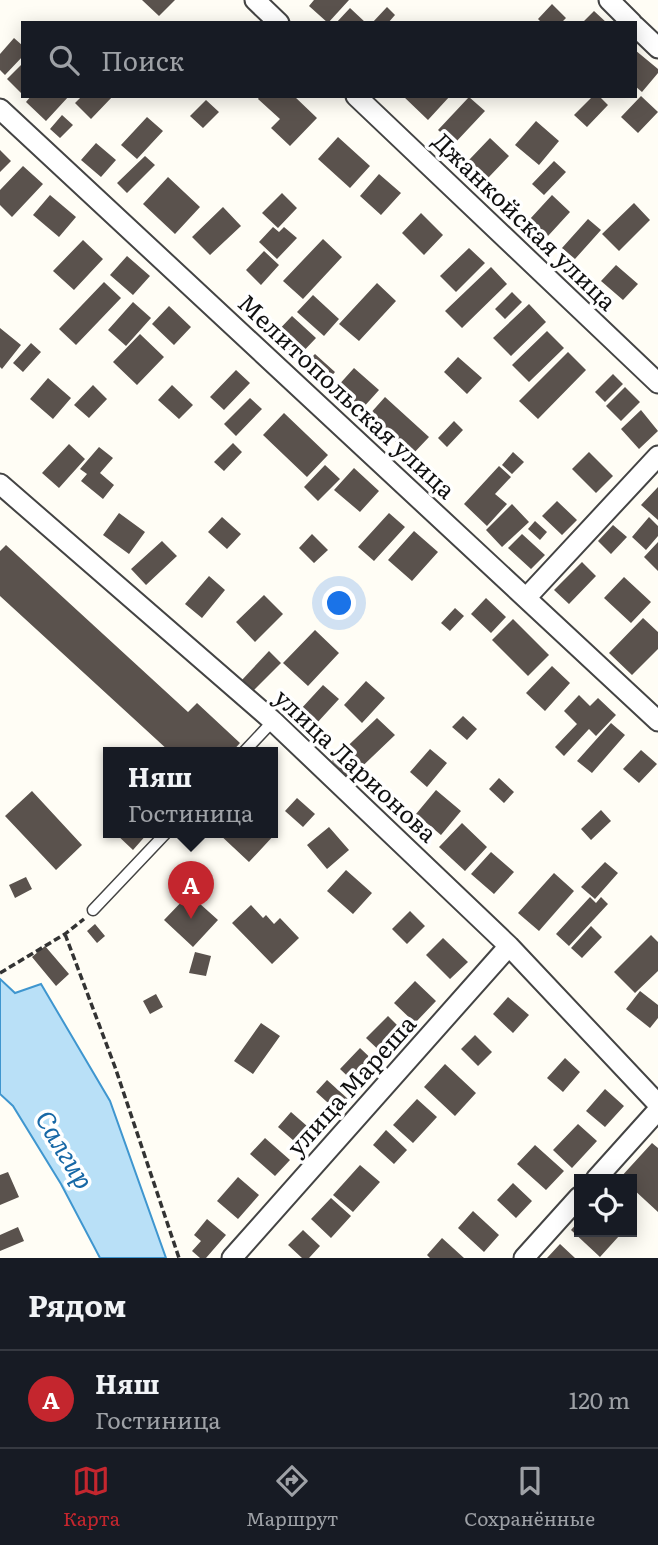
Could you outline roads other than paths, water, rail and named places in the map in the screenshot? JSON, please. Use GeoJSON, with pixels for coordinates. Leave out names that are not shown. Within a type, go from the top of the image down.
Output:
{"type":"FeatureCollection","features":[{"type":"Feature","properties":{"kind":"street"},"geometry":{"type":"LineString","coordinates":[[255,0],[277,21]]}},
{"type":"Feature","properties":{"kind":"street"},"geometry":{"type":"LineString","coordinates":[[608,0],[631,21]]}},
{"type":"Feature","properties":{"kind":"street"},"geometry":{"type":"LineString","coordinates":[[637,27],[658,48]]}},
{"type":"Feature","properties":{"kind":"street","name":"Джанкойская улица"},"geometry":{"type":"LineString","coordinates":[[358,98],[658,383]]}},
{"type":"Feature","properties":{"kind":"street","name":"Мелитопольская улица"},"geometry":{"type":"LineString","coordinates":[[0,109],[658,721]]}},
{"type":"Feature","properties":{"kind":"street"},"geometry":{"type":"LineString","coordinates":[[526,598],[658,456]]}},
{"type":"Feature","properties":{"kind":"street","name":"улица Ларионова"},"geometry":{"type":"LineString","coordinates":[[0,484],[273,721],[509,946],[658,1104]]}},
{"type":"Feature","properties":{"kind":"street","name":"улица Мареша"},"geometry":{"type":"LineString","coordinates":[[232,1258],[509,946]]}},
{"type":"Feature","properties":{"kind":"street"},"geometry":{"type":"LineString","coordinates":[[600,1174],[658,1110]]}},
{"type":"Feature","properties":{"kind":"street"},"geometry":{"type":"LineString","coordinates":[[524,1258],[574,1203]]}},
{"type":"Feature","properties":{"kind":"lane"},"geometry":{"type":"LineString","coordinates":[[249,747],[273,721]]}},
{"type":"Feature","properties":{"kind":"lane"},"geometry":{"type":"LineString","coordinates":[[93,910],[161,838]]}},
{"type":"Feature","properties":{"kind":"water","name":"Салгир"},"geometry":{"type":"Polygon","coordinates":[[[0,979],[15,993],[41,984],[110,1101],[166,1258],[100,1258],[61,1184],[13,1106],[0,1094],[0,979]]]}},
{"type":"Feature","properties":{"kind":"place","name":"Няш"},"geometry":{"type":"Point","coordinates":[191,919]}}]}
